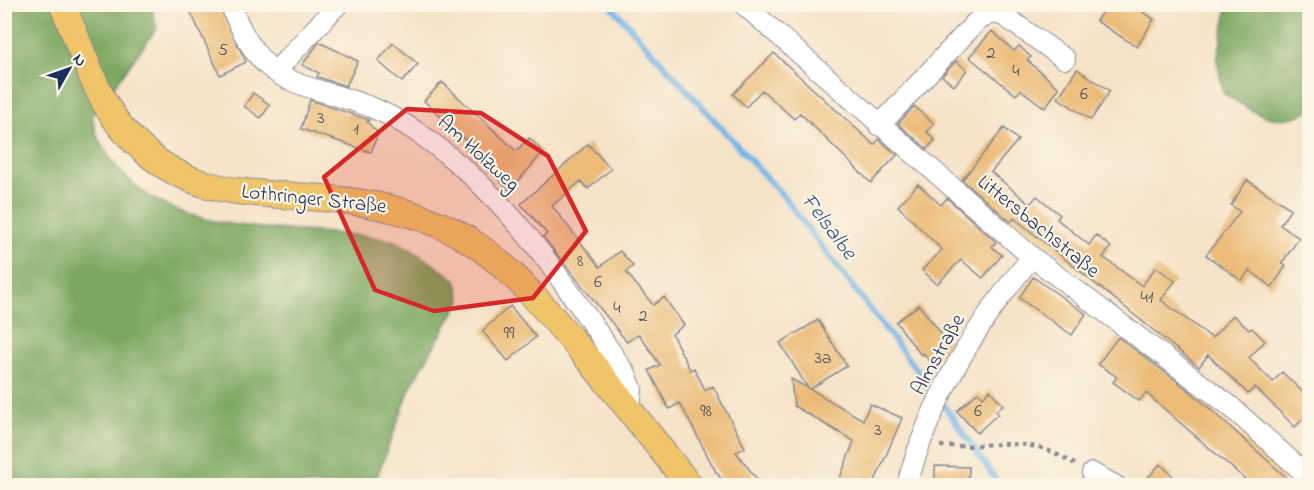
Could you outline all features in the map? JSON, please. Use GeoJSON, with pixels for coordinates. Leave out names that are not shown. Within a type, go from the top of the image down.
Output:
{"type":"FeatureCollection","features":[{"type":"Feature","properties":{"kind":"main road","name":"Lothringer Straße"},"geometry":{"type":"LineString","coordinates":[[63,4],[90,72],[121,126],[147,152],[172,171],[204,186],[237,192],[331,198],[387,206],[427,219],[455,232],[507,268],[630,409],[690,486]]}},
{"type":"Feature","properties":{"kind":"street","name":"Am Holzweg"},"geometry":{"type":"LineString","coordinates":[[230,4],[249,46],[275,72],[298,86],[369,107],[394,118],[447,153],[473,177],[513,219],[571,292],[626,374],[633,389],[630,409]]}},
{"type":"Feature","properties":{"kind":"street"},"geometry":{"type":"LineString","coordinates":[[275,72],[338,4]]}},
{"type":"Feature","properties":{"kind":"street","name":"Littersbachstraße"},"geometry":{"type":"LineString","coordinates":[[743,4],[879,126],[1032,257],[1230,406],[1310,478]]}},
{"type":"Feature","properties":{"kind":"street"},"geometry":{"type":"LineString","coordinates":[[879,126],[976,21],[986,15],[995,13],[1004,16],[1065,59]]}},
{"type":"Feature","properties":{"kind":"street","name":"Almstraße"},"geometry":{"type":"LineString","coordinates":[[907,486],[935,410],[945,391],[985,320],[1032,257]]}},
{"type":"Feature","properties":{"kind":"street"},"geometry":{"type":"LineString","coordinates":[[1092,473],[1116,486]]}},
{"type":"Feature","properties":{"kind":"path"},"geometry":{"type":"LineString","coordinates":[[921,445],[968,448],[978,445],[1005,444],[1039,447],[1092,473]]}},
{"type":"Feature","properties":{"kind":"highlighted area"},"geometry":{"type":"Polygon","coordinates":[[[407,109],[481,113],[548,156],[586,231],[533,298],[434,311],[375,290],[324,177],[407,109]]]}},
{"type":"Feature","properties":{"kind":"green space"},"geometry":{"type":"Polygon","coordinates":[[[4,5],[151,5],[157,28],[92,116],[98,138],[104,149],[118,168],[144,192],[175,209],[210,220],[394,241],[456,280],[461,300],[411,386],[376,485],[5,485],[4,5]]]}},
{"type":"Feature","properties":{"kind":"green space"},"geometry":{"type":"Polygon","coordinates":[[[1228,5],[1309,5],[1309,110],[1286,119],[1264,116],[1223,93],[1217,61],[1228,5]]]}},
{"type":"Feature","properties":{"kind":"building"},"geometry":{"type":"Polygon","coordinates":[[[187,4],[218,4],[246,62],[220,75],[187,4]]]}},
{"type":"Feature","properties":{"kind":"building"},"geometry":{"type":"Polygon","coordinates":[[[1107,4],[1131,4],[1154,19],[1137,47],[1096,21],[1107,4]]]}},
{"type":"Feature","properties":{"kind":"building"},"geometry":{"type":"Polygon","coordinates":[[[992,31],[1014,51],[1019,46],[1031,57],[1027,60],[1059,88],[1045,108],[1021,90],[1016,95],[969,57],[992,31]]]}},
{"type":"Feature","properties":{"kind":"building"},"geometry":{"type":"Polygon","coordinates":[[[319,42],[358,61],[346,86],[317,77],[319,73],[302,65],[319,42]]]}},
{"type":"Feature","properties":{"kind":"building"},"geometry":{"type":"Polygon","coordinates":[[[393,43],[418,64],[402,82],[378,61],[393,43]]]}},
{"type":"Feature","properties":{"kind":"building"},"geometry":{"type":"Polygon","coordinates":[[[774,53],[874,145],[879,139],[897,155],[871,183],[800,113],[794,119],[762,90],[746,107],[733,94],[774,53]]]}},
{"type":"Feature","properties":{"kind":"building"},"geometry":{"type":"Polygon","coordinates":[[[956,61],[967,70],[954,86],[942,76],[956,61]]]}},
{"type":"Feature","properties":{"kind":"building"},"geometry":{"type":"Polygon","coordinates":[[[1077,69],[1110,91],[1091,120],[1058,98],[1077,69]]]}},
{"type":"Feature","properties":{"kind":"building"},"geometry":{"type":"Polygon","coordinates":[[[442,82],[516,151],[529,138],[543,152],[510,191],[466,148],[470,144],[424,101],[442,82]]]}},
{"type":"Feature","properties":{"kind":"building"},"geometry":{"type":"Polygon","coordinates":[[[253,93],[270,105],[261,118],[244,106],[253,93]]]}},
{"type":"Feature","properties":{"kind":"building"},"geometry":{"type":"Polygon","coordinates":[[[310,100],[369,120],[367,122],[378,133],[371,152],[301,129],[310,100]]]}},
{"type":"Feature","properties":{"kind":"building"},"geometry":{"type":"Polygon","coordinates":[[[914,106],[934,124],[927,132],[935,140],[927,149],[898,124],[914,106]]]}},
{"type":"Feature","properties":{"kind":"building"},"geometry":{"type":"Polygon","coordinates":[[[1004,128],[1018,140],[991,172],[1030,204],[1037,196],[1060,215],[1057,219],[1089,245],[1096,235],[1111,247],[1103,257],[1142,286],[1156,267],[1175,281],[1161,300],[1212,338],[1233,315],[1249,330],[1252,328],[1265,341],[1249,358],[1273,382],[1282,372],[1310,399],[1310,412],[1295,427],[1255,387],[1248,394],[1208,355],[1199,367],[1014,218],[1011,222],[962,180],[1004,128]]]}},
{"type":"Feature","properties":{"kind":"building"},"geometry":{"type":"Polygon","coordinates":[[[588,144],[611,169],[588,189],[581,181],[552,206],[600,267],[620,251],[633,266],[626,272],[653,305],[664,297],[684,325],[672,334],[690,370],[694,368],[705,390],[713,386],[745,448],[736,452],[762,486],[727,486],[716,472],[680,403],[669,409],[649,370],[660,365],[639,334],[627,342],[543,237],[547,234],[521,204],[588,144]]]}},
{"type":"Feature","properties":{"kind":"building"},"geometry":{"type":"Polygon","coordinates":[[[1247,180],[1291,209],[1280,225],[1299,238],[1282,263],[1286,266],[1272,287],[1249,270],[1242,281],[1206,255],[1240,212],[1231,205],[1247,180]]]}},
{"type":"Feature","properties":{"kind":"building"},"geometry":{"type":"Polygon","coordinates":[[[918,184],[941,205],[947,198],[996,242],[992,247],[1002,255],[983,278],[961,260],[937,284],[922,270],[942,250],[898,206],[918,184]]]}},
{"type":"Feature","properties":{"kind":"building"},"geometry":{"type":"Polygon","coordinates":[[[1033,277],[1086,314],[1072,335],[1019,298],[1033,277]]]}},
{"type":"Feature","properties":{"kind":"building"},"geometry":{"type":"Polygon","coordinates":[[[919,305],[950,345],[930,361],[923,353],[921,355],[896,322],[919,305]]]}},
{"type":"Feature","properties":{"kind":"building"},"geometry":{"type":"Polygon","coordinates":[[[510,306],[536,337],[508,361],[482,331],[510,306]]]}},
{"type":"Feature","properties":{"kind":"building"},"geometry":{"type":"Polygon","coordinates":[[[818,320],[847,366],[810,389],[863,420],[870,404],[902,418],[873,486],[837,486],[854,441],[794,406],[791,379],[808,388],[780,343],[818,320]]]}},
{"type":"Feature","properties":{"kind":"building"},"geometry":{"type":"Polygon","coordinates":[[[1118,337],[1190,391],[1286,477],[1278,486],[1253,486],[1146,393],[1139,401],[1113,382],[1117,377],[1098,364],[1118,337]]]}},
{"type":"Feature","properties":{"kind":"building"},"geometry":{"type":"Polygon","coordinates":[[[990,390],[1003,405],[996,411],[998,414],[977,433],[957,411],[978,392],[983,397],[990,390]]]}},
{"type":"Feature","properties":{"kind":"building"},"geometry":{"type":"Polygon","coordinates":[[[1160,464],[1173,476],[1164,486],[1141,486],[1160,464]]]}},
{"type":"Feature","properties":{"kind":"building"},"geometry":{"type":"Polygon","coordinates":[[[935,466],[969,467],[968,486],[935,486],[935,466]]]}},
{"type":"Feature","properties":{"kind":"waterway","name":"Felsalbe"},"geometry":{"type":"LineString","coordinates":[[609,4],[784,197],[948,411],[1000,486]]}}]}
